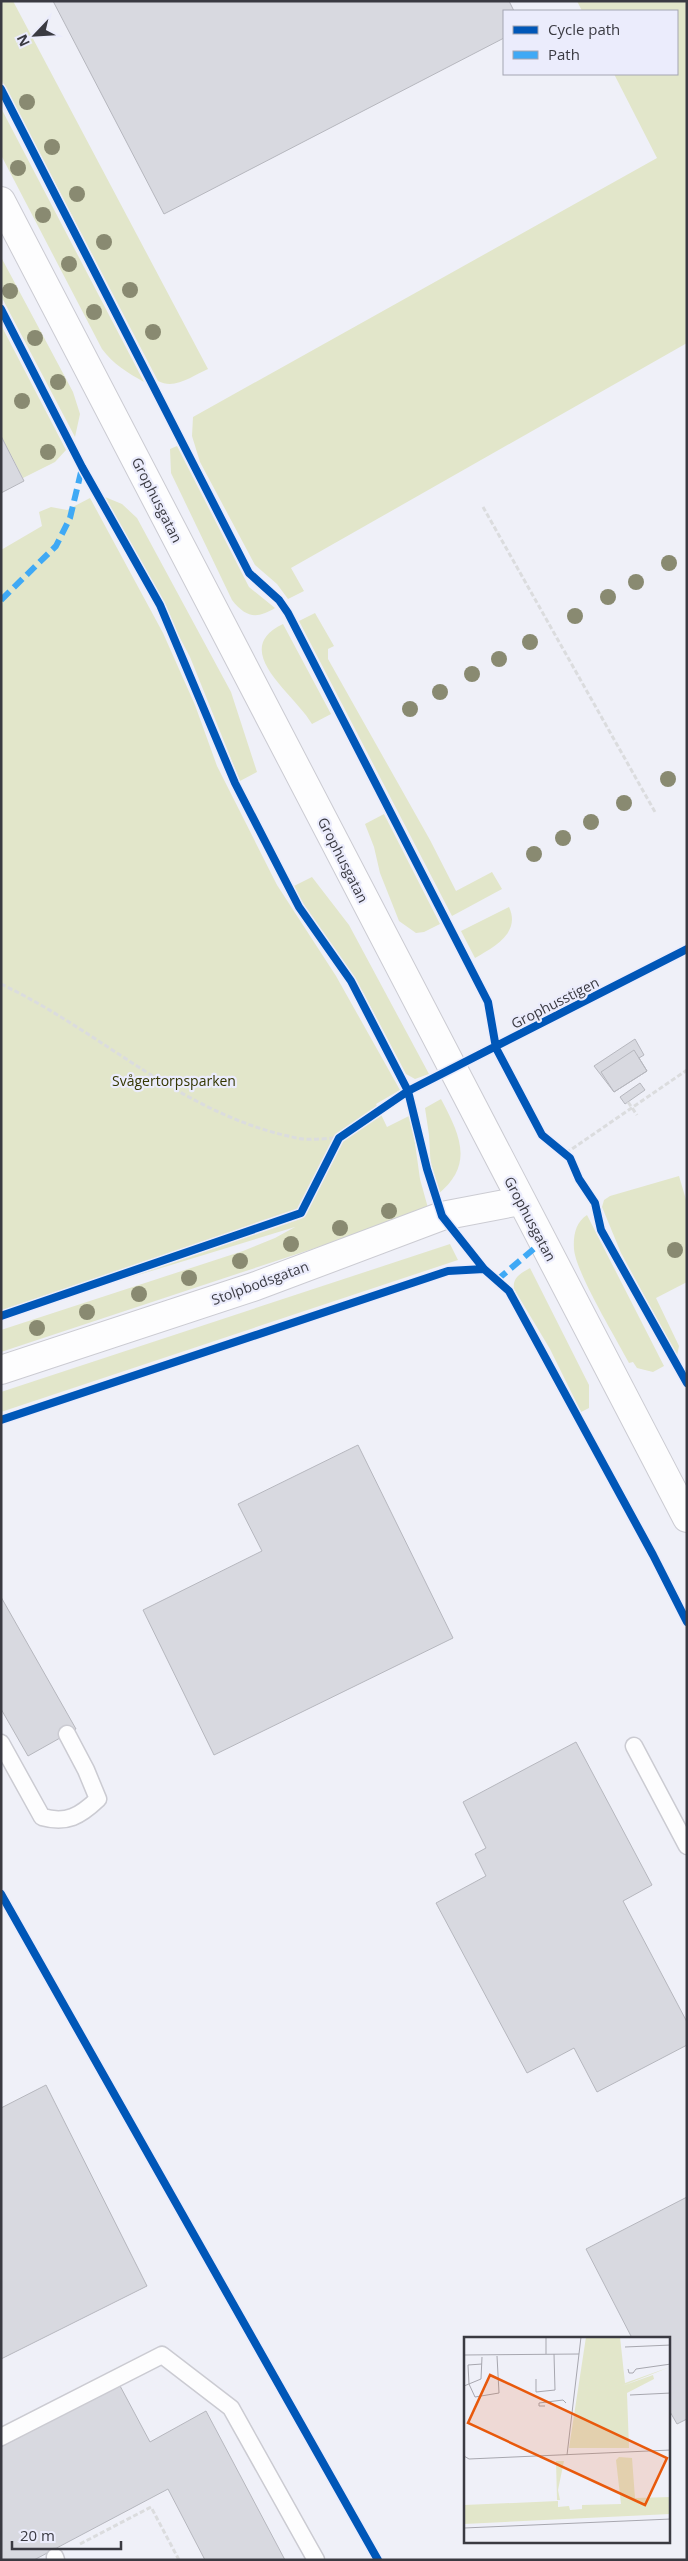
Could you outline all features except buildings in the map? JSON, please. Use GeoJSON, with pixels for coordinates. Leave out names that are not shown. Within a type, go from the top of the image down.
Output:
{"type":"FeatureCollection","features":[{"type":"Feature","properties":{"kind":"street","name":"Grophusgatan"},"geometry":{"type":"LineString","coordinates":[[1,201],[687,1518]]}},
{"type":"Feature","properties":{"kind":"street","name":"Stolpbodsgatan"},"geometry":{"type":"LineString","coordinates":[[1,1370],[256,1286],[442,1216],[520,1200]]}},
{"type":"Feature","properties":{"kind":"lane"},"geometry":{"type":"LineString","coordinates":[[1,1743],[42,1817],[58,1821],[84,1812],[98,1799],[86,1770],[66,1734]]}},
{"type":"Feature","properties":{"kind":"lane"},"geometry":{"type":"LineString","coordinates":[[634,1746],[687,1846]]}},
{"type":"Feature","properties":{"kind":"lane"},"geometry":{"type":"LineString","coordinates":[[1,2437],[162,2355],[230,2408],[316,2560]]}},
{"type":"Feature","properties":{"kind":"path"},"geometry":{"type":"LineString","coordinates":[[483,507],[655,812]]}},
{"type":"Feature","properties":{"kind":"path"},"geometry":{"type":"LineString","coordinates":[[1,984],[58,1014],[153,1078],[222,1115],[299,1138],[339,1138]]}},
{"type":"Feature","properties":{"kind":"path"},"geometry":{"type":"LineString","coordinates":[[566,1153],[687,1070]]}},
{"type":"Feature","properties":{"kind":"path"},"geometry":{"type":"LineString","coordinates":[[628,1102],[636,1115]]}},
{"type":"Feature","properties":{"kind":"path"},"geometry":{"type":"LineString","coordinates":[[55,2559],[151,2507],[179,2560]]}},
{"type":"Feature","properties":{"kind":"green space"},"geometry":{"type":"Polygon","coordinates":[[[1,1],[13,1],[208,369],[177,383],[171,384],[158,381],[1,79],[1,1]]]}},
{"type":"Feature","properties":{"kind":"green space"},"geometry":{"type":"Polygon","coordinates":[[[577,1],[687,1],[687,343],[291,568],[304,591],[288,599],[277,584],[255,565],[200,462],[192,436],[193,417],[657,158],[615,75],[678,75],[678,10],[582,10],[577,1]]]}},
{"type":"Feature","properties":{"kind":"green space"},"geometry":{"type":"Polygon","coordinates":[[[1,108],[144,382],[116,364],[102,349],[1,155],[1,108]]]}},
{"type":"Feature","properties":{"kind":"green space"},"geometry":{"type":"Polygon","coordinates":[[[1,257],[73,392],[80,414],[75,437],[1,296],[1,257]]]}},
{"type":"Feature","properties":{"kind":"green space"},"geometry":{"type":"Polygon","coordinates":[[[1,325],[66,450],[55,462],[23,478],[1,436],[1,325]]]}},
{"type":"Feature","properties":{"kind":"green space"},"geometry":{"type":"Polygon","coordinates":[[[177,446],[249,587],[275,608],[269,612],[252,615],[242,610],[232,600],[171,473],[170,449],[177,446]]]}},
{"type":"Feature","properties":{"kind":"green space"},"geometry":{"type":"Polygon","coordinates":[[[105,497],[122,504],[137,518],[231,692],[257,772],[240,781],[190,657],[105,497]]]}},
{"type":"Feature","properties":{"kind":"green space","name":"Svågertorpsparken"},"geometry":{"type":"Polygon","coordinates":[[[90,498],[163,633],[195,705],[217,766],[277,885],[336,976],[400,1090],[376,1104],[387,1127],[411,1115],[420,1179],[428,1208],[406,1218],[1,1352],[1,1330],[243,1251],[275,1238],[295,1227],[1,1317],[1,550],[42,526],[39,512],[51,507],[67,510],[90,498]]]}},
{"type":"Feature","properties":{"kind":"green space"},"geometry":{"type":"Polygon","coordinates":[[[315,613],[334,646],[328,649],[328,659],[430,840],[456,891],[492,872],[502,889],[452,916],[299,621],[315,613]]]}},
{"type":"Feature","properties":{"kind":"green space"},"geometry":{"type":"Polygon","coordinates":[[[283,624],[331,714],[312,724],[281,686],[264,659],[262,646],[268,635],[283,624]]]}},
{"type":"Feature","properties":{"kind":"green space"},"geometry":{"type":"Polygon","coordinates":[[[384,814],[440,924],[424,932],[416,933],[399,921],[380,873],[374,847],[365,824],[384,814]]]}},
{"type":"Feature","properties":{"kind":"green space"},"geometry":{"type":"Polygon","coordinates":[[[312,877],[349,925],[429,1074],[415,1079],[406,1074],[364,994],[300,899],[294,886],[312,877]]]}},
{"type":"Feature","properties":{"kind":"green space"},"geometry":{"type":"Polygon","coordinates":[[[509,907],[512,916],[509,932],[497,944],[475,958],[461,931],[509,907]]]}},
{"type":"Feature","properties":{"kind":"green space"},"geometry":{"type":"Polygon","coordinates":[[[441,1099],[458,1137],[460,1161],[449,1184],[437,1195],[431,1171],[425,1108],[441,1099]]]}},
{"type":"Feature","properties":{"kind":"green space"},"geometry":{"type":"Polygon","coordinates":[[[679,1176],[687,1203],[687,1282],[656,1298],[679,1346],[677,1356],[621,1253],[602,1207],[604,1200],[610,1196],[679,1176]]]}},
{"type":"Feature","properties":{"kind":"green space"},"geometry":{"type":"Polygon","coordinates":[[[587,1215],[664,1366],[653,1372],[637,1368],[633,1362],[629,1363],[597,1306],[576,1260],[574,1239],[576,1229],[580,1221],[587,1215]]]}},
{"type":"Feature","properties":{"kind":"green space"},"geometry":{"type":"Polygon","coordinates":[[[450,1244],[458,1260],[1,1412],[1,1392],[450,1244]]]}},
{"type":"Feature","properties":{"kind":"green space"},"geometry":{"type":"Polygon","coordinates":[[[530,1268],[589,1385],[589,1408],[581,1412],[550,1349],[514,1289],[516,1279],[530,1268]]]}},
{"type":"Feature","properties":{"kind":"marked path"},"geometry":{"type":"LineString","coordinates":[[1,600],[56,546],[70,518],[82,468]]}},
{"type":"Feature","properties":{"kind":"marked path"},"geometry":{"type":"LineString","coordinates":[[497,1280],[542,1242]]}},
{"type":"Feature","properties":{"kind":"cycle path"},"geometry":{"type":"LineString","coordinates":[[1,89],[249,573],[279,600],[288,613],[488,1002],[496,1048],[542,1135],[570,1158],[579,1179],[595,1203],[601,1230],[687,1383]]}},
{"type":"Feature","properties":{"kind":"cycle path"},"geometry":{"type":"LineString","coordinates":[[1,309],[82,467],[160,605],[235,783],[299,907],[351,981],[408,1091],[427,1169],[442,1216],[484,1269],[509,1291],[653,1555],[687,1622]]}},
{"type":"Feature","properties":{"kind":"cycle path","name":"Grophusstigen"},"geometry":{"type":"LineString","coordinates":[[1,1316],[301,1213],[339,1138],[408,1091],[687,949]]}},
{"type":"Feature","properties":{"kind":"cycle path"},"geometry":{"type":"LineString","coordinates":[[1,1420],[448,1271],[484,1269]]}},
{"type":"Feature","properties":{"kind":"cycle path"},"geometry":{"type":"LineString","coordinates":[[1,1894],[378,2560]]}}]}
